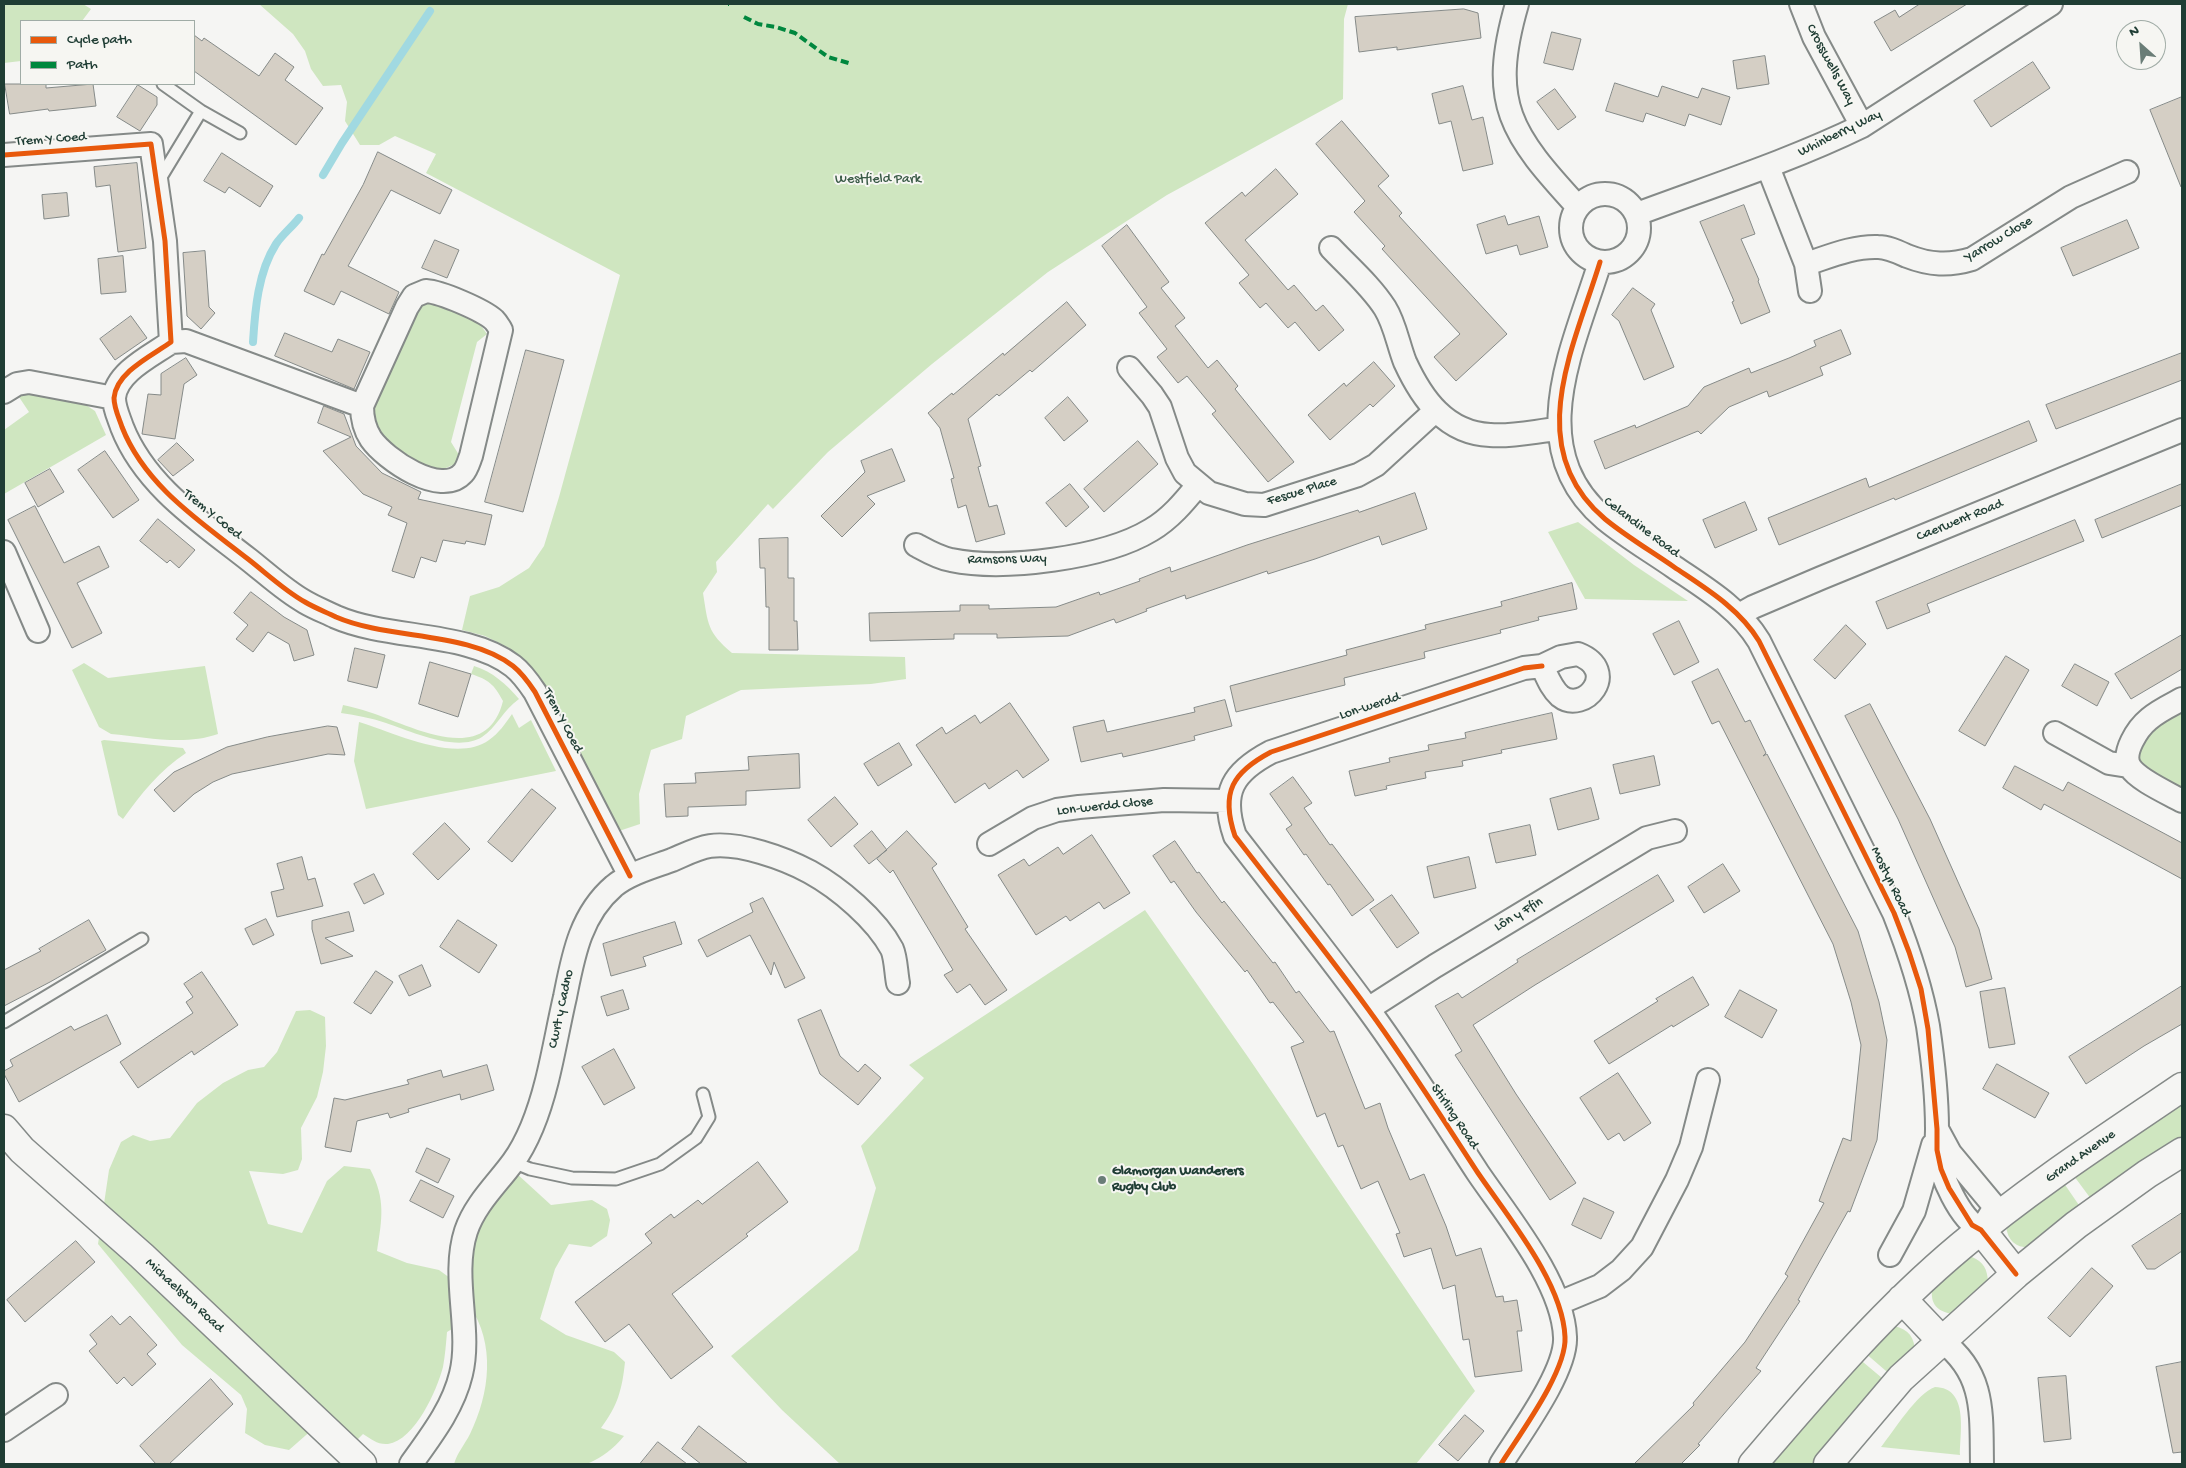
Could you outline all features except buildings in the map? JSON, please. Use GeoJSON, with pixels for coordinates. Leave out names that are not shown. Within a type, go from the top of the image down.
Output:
{"type":"FeatureCollection","features":[{"type":"Feature","properties":{"kind":"street"},"geometry":{"type":"LineString","coordinates":[[1517,4],[1507,37],[1504,64],[1505,93],[1511,117],[1523,140],[1538,161],[1578,207]]}},
{"type":"Feature","properties":{"kind":"street","name":"Crosswells Way"},"geometry":{"type":"LineString","coordinates":[[1801,4],[1814,37],[1862,126]]}},
{"type":"Feature","properties":{"kind":"street","name":"Whinberry Way"},"geometry":{"type":"LineString","coordinates":[[1637,214],[1768,166],[1862,126],[2052,4]]}},
{"type":"Feature","properties":{"kind":"street","name":"Trem Y Coed"},"geometry":{"type":"LineString","coordinates":[[4,155],[151,144],[165,241],[171,342]]}},
{"type":"Feature","properties":{"kind":"street"},"geometry":{"type":"LineString","coordinates":[[1768,166],[1806,264],[1810,291]]}},
{"type":"Feature","properties":{"kind":"street","name":"Yarrow Close"},"geometry":{"type":"LineString","coordinates":[[1806,264],[1862,248],[1879,246],[1917,260],[1940,265],[1972,260],[2071,197],[2127,172]]}},
{"type":"Feature","properties":{"kind":"street"},"geometry":{"type":"LineString","coordinates":[[1609,194],[1626,200],[1637,214],[1640,226],[1638,238],[1624,257],[1600,262],[1583,255],[1575,246],[1571,235],[1570,223],[1578,207],[1591,196],[1609,194]]}},
{"type":"Feature","properties":{"kind":"street"},"geometry":{"type":"LineString","coordinates":[[1331,248],[1385,308],[1393,324],[1410,373],[1435,411],[1442,418],[1472,433],[1492,436],[1558,430]]}},
{"type":"Feature","properties":{"kind":"street","name":"Celandine Road"},"geometry":{"type":"LineString","coordinates":[[1600,262],[1561,386],[1558,430],[1560,443],[1573,479],[1584,496],[1605,518],[1717,597],[1739,615]]}},
{"type":"Feature","properties":{"kind":"street"},"geometry":{"type":"LineString","coordinates":[[426,291],[437,292],[495,321],[501,330],[471,456],[463,473],[452,480],[437,481],[420,476],[394,462],[371,438],[362,415],[362,406],[406,307],[414,296],[426,291]]}},
{"type":"Feature","properties":{"kind":"street"},"geometry":{"type":"LineString","coordinates":[[4,392],[17,384],[29,382],[114,398],[119,382],[132,370],[171,342],[186,341],[362,406]]}},
{"type":"Feature","properties":{"kind":"street","name":"Fescue Place"},"geometry":{"type":"LineString","coordinates":[[1129,368],[1160,407],[1177,458],[1185,473],[1198,486],[1224,499],[1245,504],[1264,505],[1358,475],[1376,465],[1435,411]]}},
{"type":"Feature","properties":{"kind":"street","name":"Trem Y Coed"},"geometry":{"type":"LineString","coordinates":[[114,398],[117,414],[126,438],[155,480],[198,520],[304,602],[354,624],[478,648],[500,657],[514,667],[535,692],[630,876]]}},
{"type":"Feature","properties":{"kind":"street","name":"Caerwent Road"},"geometry":{"type":"LineString","coordinates":[[1739,615],[1753,607],[1821,578],[2182,430]]}},
{"type":"Feature","properties":{"kind":"street","name":"Ramsons Way"},"geometry":{"type":"LineString","coordinates":[[916,545],[950,560],[969,562],[1023,563],[1082,554],[1129,540],[1151,530],[1170,517],[1198,486]]}},
{"type":"Feature","properties":{"kind":"street"},"geometry":{"type":"LineString","coordinates":[[4,552],[38,632]]}},
{"type":"Feature","properties":{"kind":"street","name":"Mostyn Road"},"geometry":{"type":"LineString","coordinates":[[1739,615],[1749,625],[1759,641],[1894,913],[1920,989],[1928,1029],[1937,1129],[1936,1150],[1941,1169],[1948,1188],[1972,1225],[1981,1230]]}},
{"type":"Feature","properties":{"kind":"street","name":"Lon-werdd"},"geometry":{"type":"LineString","coordinates":[[1228,801],[1237,777],[1250,763],[1271,752],[1524,668],[1542,666]]}},
{"type":"Feature","properties":{"kind":"street"},"geometry":{"type":"LineString","coordinates":[[2128,766],[2127,754],[2141,727],[2149,719],[2182,699]]}},
{"type":"Feature","properties":{"kind":"street"},"geometry":{"type":"LineString","coordinates":[[2055,733],[2110,763],[2128,766],[2137,775],[2182,801]]}},
{"type":"Feature","properties":{"kind":"street","name":"Lon-werdd Close"},"geometry":{"type":"LineString","coordinates":[[989,844],[1033,818],[1057,810],[1079,806],[1164,800],[1228,801]]}},
{"type":"Feature","properties":{"kind":"street","name":"Stirling Road"},"geometry":{"type":"LineString","coordinates":[[1228,801],[1229,820],[1235,836],[1368,1009],[1538,1262],[1558,1303],[1564,1320],[1566,1340],[1561,1361],[1552,1381],[1501,1464]]}},
{"type":"Feature","properties":{"kind":"street","name":"Lôn y Ffin"},"geometry":{"type":"LineString","coordinates":[[1368,1009],[1435,966],[1647,838],[1675,831]]}},
{"type":"Feature","properties":{"kind":"street","name":"Cwrt y Cadno"},"geometry":{"type":"LineString","coordinates":[[411,1464],[448,1410],[462,1373],[464,1348],[460,1276],[465,1232],[482,1201],[522,1149],[540,1107],[574,951],[584,925],[604,897],[615,886],[630,876],[710,846],[734,847],[784,860],[827,882],[850,900],[871,922],[892,950],[898,983]]}},
{"type":"Feature","properties":{"kind":"street"},"geometry":{"type":"LineString","coordinates":[[1558,1303],[1600,1286],[1621,1270],[1642,1247],[1677,1180],[1691,1147],[1708,1080]]}},
{"type":"Feature","properties":{"kind":"street","name":"Grand Avenue"},"geometry":{"type":"LineString","coordinates":[[1753,1464],[1853,1348],[1902,1299],[1981,1230],[2062,1170],[2182,1087]]}},
{"type":"Feature","properties":{"kind":"street","name":"Michaelston Road"},"geometry":{"type":"LineString","coordinates":[[4,1129],[22,1150],[142,1256],[362,1464]]}},
{"type":"Feature","properties":{"kind":"street","name":"Mostyn Road"},"geometry":{"type":"LineString","coordinates":[[1890,1254],[1914,1211],[1937,1129]]}},
{"type":"Feature","properties":{"kind":"street"},"geometry":{"type":"LineString","coordinates":[[1828,1464],[1901,1378],[2016,1274],[2076,1225],[2147,1174],[2182,1152]]}},
{"type":"Feature","properties":{"kind":"street"},"geometry":{"type":"LineString","coordinates":[[1981,1230],[2016,1274]]}},
{"type":"Feature","properties":{"kind":"street"},"geometry":{"type":"LineString","coordinates":[[1902,1299],[1966,1365],[1977,1387],[1982,1464]]}},
{"type":"Feature","properties":{"kind":"street"},"geometry":{"type":"LineString","coordinates":[[4,1430],[56,1395]]}},
{"type":"Feature","properties":{"kind":"lane"},"geometry":{"type":"LineString","coordinates":[[164,85],[201,111],[240,133]]}},
{"type":"Feature","properties":{"kind":"lane"},"geometry":{"type":"LineString","coordinates":[[157,183],[201,111]]}},
{"type":"Feature","properties":{"kind":"lane"},"geometry":{"type":"LineString","coordinates":[[4,1022],[142,938]]}},
{"type":"Feature","properties":{"kind":"lane"},"geometry":{"type":"LineString","coordinates":[[513,1162],[530,1169],[572,1178],[616,1179],[660,1164],[696,1138],[709,1117],[703,1094]]}},
{"type":"Feature","properties":{"kind":"green space"},"geometry":{"type":"Polygon","coordinates":[[[4,4],[83,4],[91,9],[83,20],[20,20],[20,61],[4,63],[4,4]]]}},
{"type":"Feature","properties":{"kind":"green space","name":"Westfield Park"},"geometry":{"type":"Polygon","coordinates":[[[259,4],[1348,4],[1344,19],[1343,99],[1167,195],[1048,272],[932,364],[828,452],[773,509],[768,504],[716,562],[717,572],[703,593],[706,612],[713,633],[732,653],[905,657],[906,679],[871,684],[741,690],[686,716],[682,739],[651,750],[639,794],[640,824],[619,831],[549,695],[534,672],[509,648],[485,636],[462,630],[470,596],[499,587],[529,568],[544,546],[620,275],[426,173],[436,154],[395,136],[379,145],[360,145],[345,121],[347,102],[341,85],[323,86],[311,69],[305,51],[293,34],[259,4]]]}},
{"type":"Feature","properties":{"kind":"green space"},"geometry":{"type":"Polygon","coordinates":[[[430,302],[479,323],[487,334],[477,342],[451,442],[459,455],[455,464],[439,471],[415,462],[395,450],[381,433],[376,421],[374,407],[417,309],[423,303],[430,302]]]}},
{"type":"Feature","properties":{"kind":"green space"},"geometry":{"type":"Polygon","coordinates":[[[31,392],[86,405],[95,411],[106,435],[4,494],[4,430],[29,412],[19,397],[31,392]]]}},
{"type":"Feature","properties":{"kind":"green space"},"geometry":{"type":"Polygon","coordinates":[[[1578,522],[1634,565],[1688,601],[1585,599],[1548,532],[1578,522]]]}},
{"type":"Feature","properties":{"kind":"green space"},"geometry":{"type":"Polygon","coordinates":[[[84,663],[108,678],[205,666],[218,734],[205,738],[178,740],[111,734],[99,727],[72,670],[84,663]]]}},
{"type":"Feature","properties":{"kind":"green space"},"geometry":{"type":"Polygon","coordinates":[[[474,666],[499,679],[519,699],[513,703],[487,733],[472,741],[460,743],[447,742],[386,723],[341,713],[343,705],[445,737],[464,738],[481,733],[494,722],[503,701],[497,690],[490,683],[471,674],[474,666]]]}},
{"type":"Feature","properties":{"kind":"green space"},"geometry":{"type":"Polygon","coordinates":[[[2182,710],[2182,792],[2137,763],[2143,743],[2152,730],[2182,710]]]}},
{"type":"Feature","properties":{"kind":"green space"},"geometry":{"type":"Polygon","coordinates":[[[512,714],[519,728],[531,720],[556,771],[366,809],[354,761],[359,722],[424,744],[460,749],[475,747],[489,740],[499,731],[512,714]]]}},
{"type":"Feature","properties":{"kind":"green space"},"geometry":{"type":"Polygon","coordinates":[[[101,741],[183,748],[186,753],[152,783],[123,819],[118,815],[101,741]]]}},
{"type":"Feature","properties":{"kind":"green space","name":"Glamorgan Wanderers Rugby Club"},"geometry":{"type":"Polygon","coordinates":[[[1145,910],[1248,1057],[1475,1391],[1416,1464],[840,1464],[782,1410],[731,1356],[858,1250],[876,1188],[861,1146],[924,1078],[909,1065],[1145,910]]]}},
{"type":"Feature","properties":{"kind":"green space"},"geometry":{"type":"Polygon","coordinates":[[[310,1010],[325,1017],[326,1046],[323,1072],[317,1097],[301,1128],[302,1159],[298,1170],[283,1174],[249,1171],[268,1224],[302,1233],[327,1181],[344,1166],[370,1169],[381,1200],[377,1251],[407,1263],[439,1270],[450,1278],[467,1216],[516,1173],[551,1205],[592,1200],[607,1209],[610,1220],[607,1236],[591,1247],[569,1244],[555,1269],[540,1319],[566,1335],[614,1352],[625,1362],[618,1397],[612,1412],[601,1428],[624,1436],[612,1449],[587,1464],[454,1464],[477,1418],[486,1385],[486,1352],[483,1336],[478,1320],[469,1305],[452,1329],[447,1332],[443,1367],[436,1388],[423,1413],[407,1434],[388,1444],[381,1444],[363,1434],[356,1441],[322,1421],[289,1450],[265,1445],[245,1433],[247,1409],[241,1395],[182,1345],[98,1244],[109,1170],[121,1142],[133,1135],[150,1141],[170,1138],[197,1103],[223,1083],[248,1070],[264,1067],[277,1052],[296,1011],[310,1010]]]}},
{"type":"Feature","properties":{"kind":"green space"},"geometry":{"type":"Polygon","coordinates":[[[2182,1097],[2182,1144],[2094,1203],[2071,1172],[2182,1097]]]}},
{"type":"Feature","properties":{"kind":"green space"},"geometry":{"type":"Polygon","coordinates":[[[2061,1179],[2083,1211],[2034,1247],[2023,1247],[2015,1244],[2009,1237],[2006,1226],[2061,1179]]]}},
{"type":"Feature","properties":{"kind":"green space"},"geometry":{"type":"Polygon","coordinates":[[[1972,1257],[1984,1266],[1988,1281],[1952,1314],[1937,1308],[1932,1296],[1933,1285],[1961,1260],[1972,1257]]]}},
{"type":"Feature","properties":{"kind":"green space"},"geometry":{"type":"Polygon","coordinates":[[[1894,1326],[1904,1329],[1910,1335],[1914,1343],[1915,1353],[1893,1377],[1864,1352],[1894,1326]]]}},
{"type":"Feature","properties":{"kind":"green space"},"geometry":{"type":"Polygon","coordinates":[[[1857,1357],[1888,1383],[1818,1464],[1767,1464],[1857,1357]]]}},
{"type":"Feature","properties":{"kind":"green space"},"geometry":{"type":"Polygon","coordinates":[[[1935,1387],[1946,1389],[1958,1403],[1961,1423],[1960,1455],[1881,1447],[1913,1405],[1935,1387]]]}},
{"type":"Feature","properties":{"kind":"waterway"},"geometry":{"type":"LineString","coordinates":[[323,175],[342,143],[430,11]]}},
{"type":"Feature","properties":{"kind":"waterway"},"geometry":{"type":"LineString","coordinates":[[253,342],[256,304],[265,267],[276,244],[299,218]]}},
{"type":"Feature","properties":{"kind":"marked path"},"geometry":{"type":"LineString","coordinates":[[744,17],[758,24],[795,33],[828,57],[852,64]]}},
{"type":"Feature","properties":{"kind":"cycle path"},"geometry":{"type":"LineString","coordinates":[[4,155],[151,144],[165,241],[171,342],[128,372],[116,389],[114,398],[116,409],[132,448],[145,467],[176,501],[298,598],[336,617],[357,624],[474,647],[495,655],[513,666],[535,692],[630,876]]}},
{"type":"Feature","properties":{"kind":"cycle path"},"geometry":{"type":"LineString","coordinates":[[1600,262],[1568,362],[1561,396],[1560,429],[1565,461],[1580,491],[1605,519],[1721,599],[1742,618],[1759,641],[1894,913],[1909,952],[1921,989],[1928,1029],[1937,1129],[1937,1150],[1941,1169],[1949,1188],[1972,1225],[1981,1230],[2016,1274]]}},
{"type":"Feature","properties":{"kind":"cycle path"},"geometry":{"type":"LineString","coordinates":[[1501,1464],[1530,1420],[1550,1384],[1564,1351],[1565,1337],[1562,1316],[1555,1295],[1532,1251],[1478,1173],[1397,1049],[1335,965],[1235,836],[1229,807],[1233,785],[1239,776],[1247,767],[1271,752],[1524,668],[1542,666]]}},
{"type":"Feature","properties":{"kind":"place","name":"Glamorgan Wanderers Rugby Club"},"geometry":{"type":"Point","coordinates":[1102,1180]}}]}
